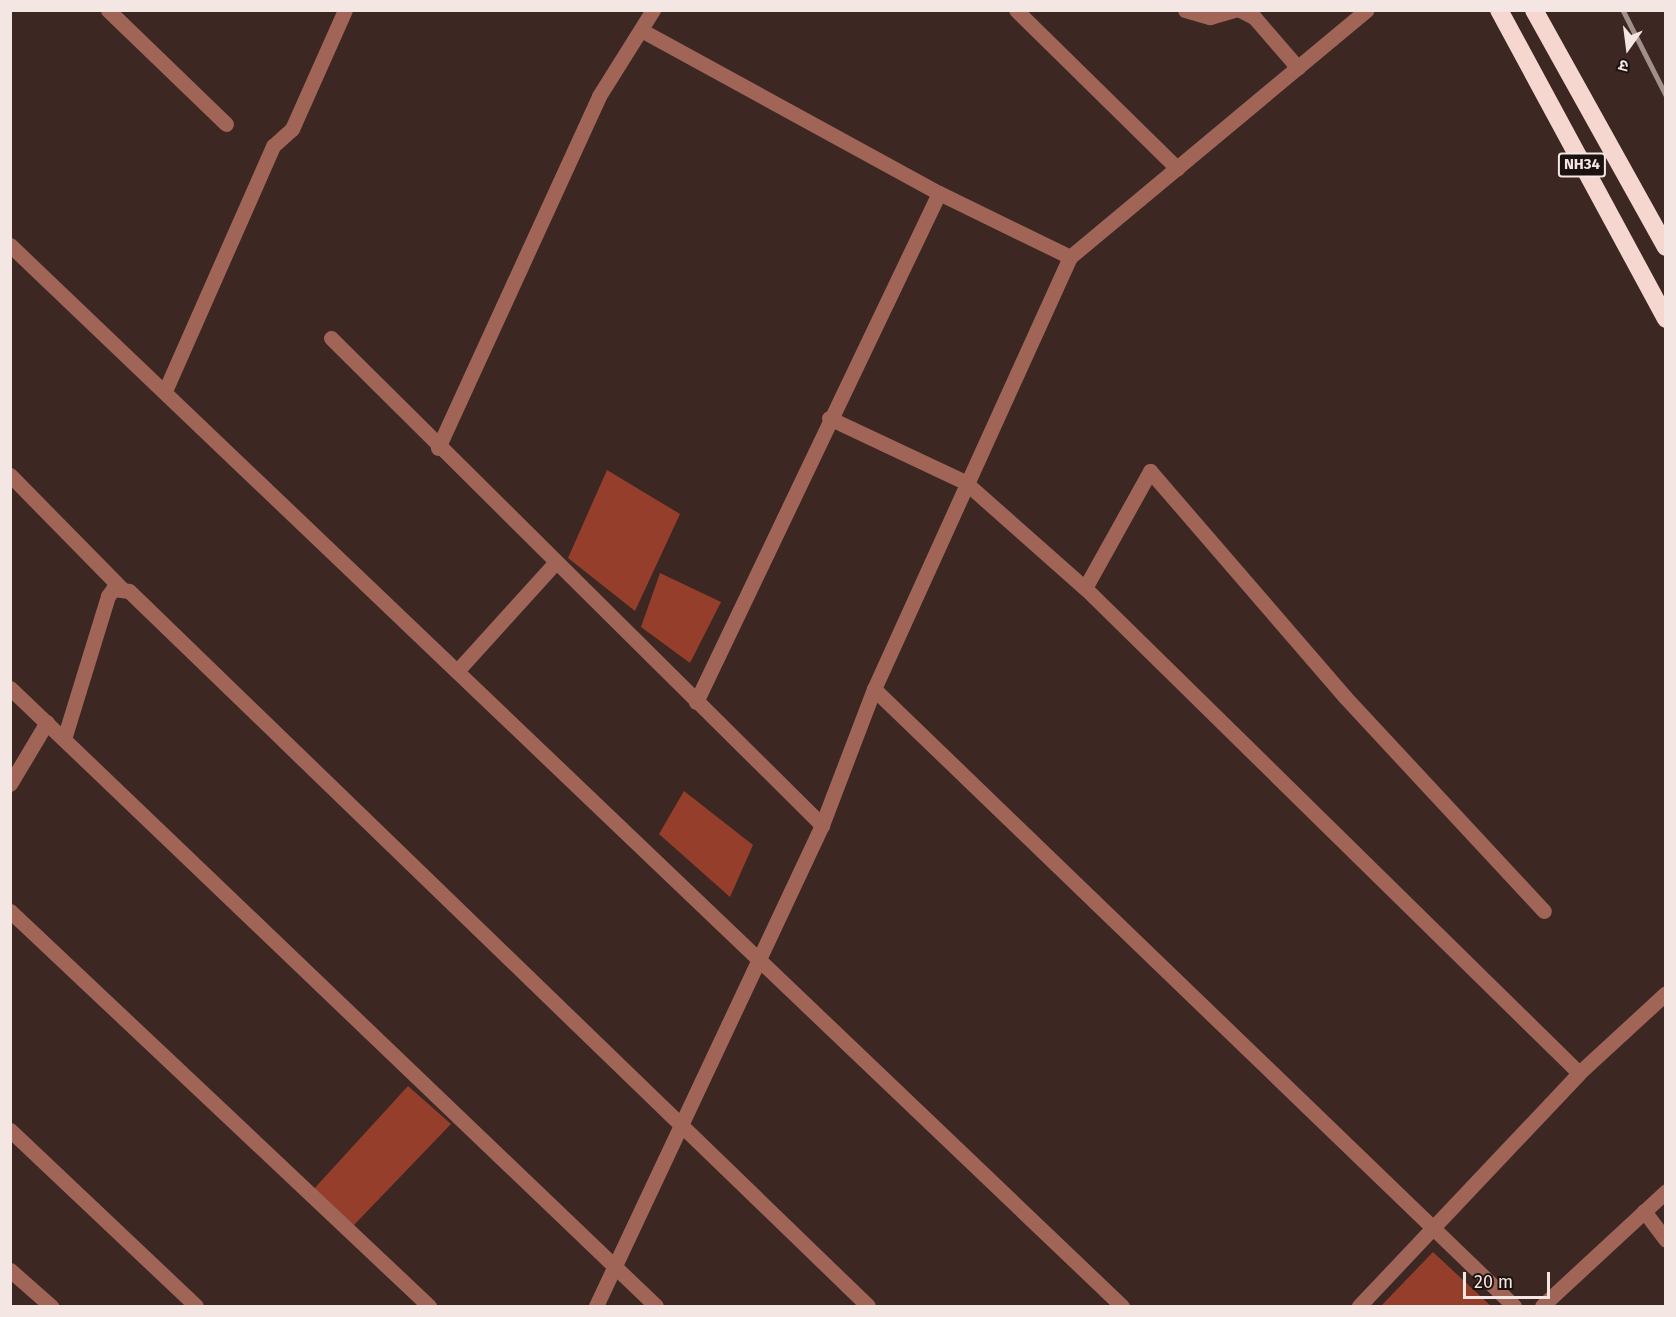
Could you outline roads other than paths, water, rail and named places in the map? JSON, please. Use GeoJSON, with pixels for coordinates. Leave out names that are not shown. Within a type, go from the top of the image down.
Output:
{"type":"FeatureCollection","features":[{"type":"Feature","properties":{"kind":"highway","name":"NH34"},"geometry":{"type":"LineString","coordinates":[[1499,10],[1665,319]]}},
{"type":"Feature","properties":{"kind":"highway","name":"NH34"},"geometry":{"type":"LineString","coordinates":[[1534,10],[1665,247]]}},
{"type":"Feature","properties":{"kind":"street"},"geometry":{"type":"LineString","coordinates":[[108,10],[226,124]]}},
{"type":"Feature","properties":{"kind":"street"},"geometry":{"type":"LineString","coordinates":[[165,391],[273,146],[292,129],[345,10]]}},
{"type":"Feature","properties":{"kind":"street"},"geometry":{"type":"LineString","coordinates":[[438,448],[598,96],[653,10]]}},
{"type":"Feature","properties":{"kind":"street"},"geometry":{"type":"LineString","coordinates":[[1016,10],[1177,168]]}},
{"type":"Feature","properties":{"kind":"street"},"geometry":{"type":"LineString","coordinates":[[1185,10],[1210,17],[1234,10]]}},
{"type":"Feature","properties":{"kind":"street"},"geometry":{"type":"LineString","coordinates":[[1240,10],[1254,17],[1298,68]]}},
{"type":"Feature","properties":{"kind":"street"},"geometry":{"type":"LineString","coordinates":[[596,1306],[682,1128],[759,955],[822,825],[874,689],[965,482],[1070,257],[1366,10]]}},
{"type":"Feature","properties":{"kind":"street"},"geometry":{"type":"LineString","coordinates":[[641,30],[939,193],[1070,257]]}},
{"type":"Feature","properties":{"kind":"street"},"geometry":{"type":"LineString","coordinates":[[696,702],[939,193]]}},
{"type":"Feature","properties":{"kind":"street"},"geometry":{"type":"LineString","coordinates":[[11,245],[759,955],[1122,1306]]}},
{"type":"Feature","properties":{"kind":"street"},"geometry":{"type":"LineString","coordinates":[[331,338],[438,448],[822,825]]}},
{"type":"Feature","properties":{"kind":"street"},"geometry":{"type":"LineString","coordinates":[[830,418],[965,482],[1085,588],[1579,1073]]}},
{"type":"Feature","properties":{"kind":"street"},"geometry":{"type":"LineString","coordinates":[[1085,588],[1150,471],[1345,697],[1544,911]]}},
{"type":"Feature","properties":{"kind":"street"},"geometry":{"type":"LineString","coordinates":[[10,475],[122,589],[868,1306]]}},
{"type":"Feature","properties":{"kind":"street"},"geometry":{"type":"LineString","coordinates":[[458,670],[555,562]]}},
{"type":"Feature","properties":{"kind":"street"},"geometry":{"type":"LineString","coordinates":[[64,739],[108,596],[122,589]]}},
{"type":"Feature","properties":{"kind":"street"},"geometry":{"type":"LineString","coordinates":[[10,688],[656,1306]]}},
{"type":"Feature","properties":{"kind":"street"},"geometry":{"type":"LineString","coordinates":[[874,689],[1514,1306]]}},
{"type":"Feature","properties":{"kind":"street"},"geometry":{"type":"LineString","coordinates":[[10,784],[47,723]]}},
{"type":"Feature","properties":{"kind":"street"},"geometry":{"type":"LineString","coordinates":[[10,911],[429,1306]]}},
{"type":"Feature","properties":{"kind":"street"},"geometry":{"type":"LineString","coordinates":[[1359,1306],[1436,1230],[1579,1073],[1665,993]]}},
{"type":"Feature","properties":{"kind":"street"},"geometry":{"type":"LineString","coordinates":[[10,1130],[196,1306]]}},
{"type":"Feature","properties":{"kind":"street"},"geometry":{"type":"LineString","coordinates":[[1542,1306],[1665,1191]]}},
{"type":"Feature","properties":{"kind":"street"},"geometry":{"type":"LineString","coordinates":[[1644,1211],[1665,1240]]}},
{"type":"Feature","properties":{"kind":"street"},"geometry":{"type":"LineString","coordinates":[[10,1270],[51,1306]]}},
{"type":"Feature","properties":{"kind":"railway"},"geometry":{"type":"LineString","coordinates":[[1623,10],[1666,95]]}}]}
